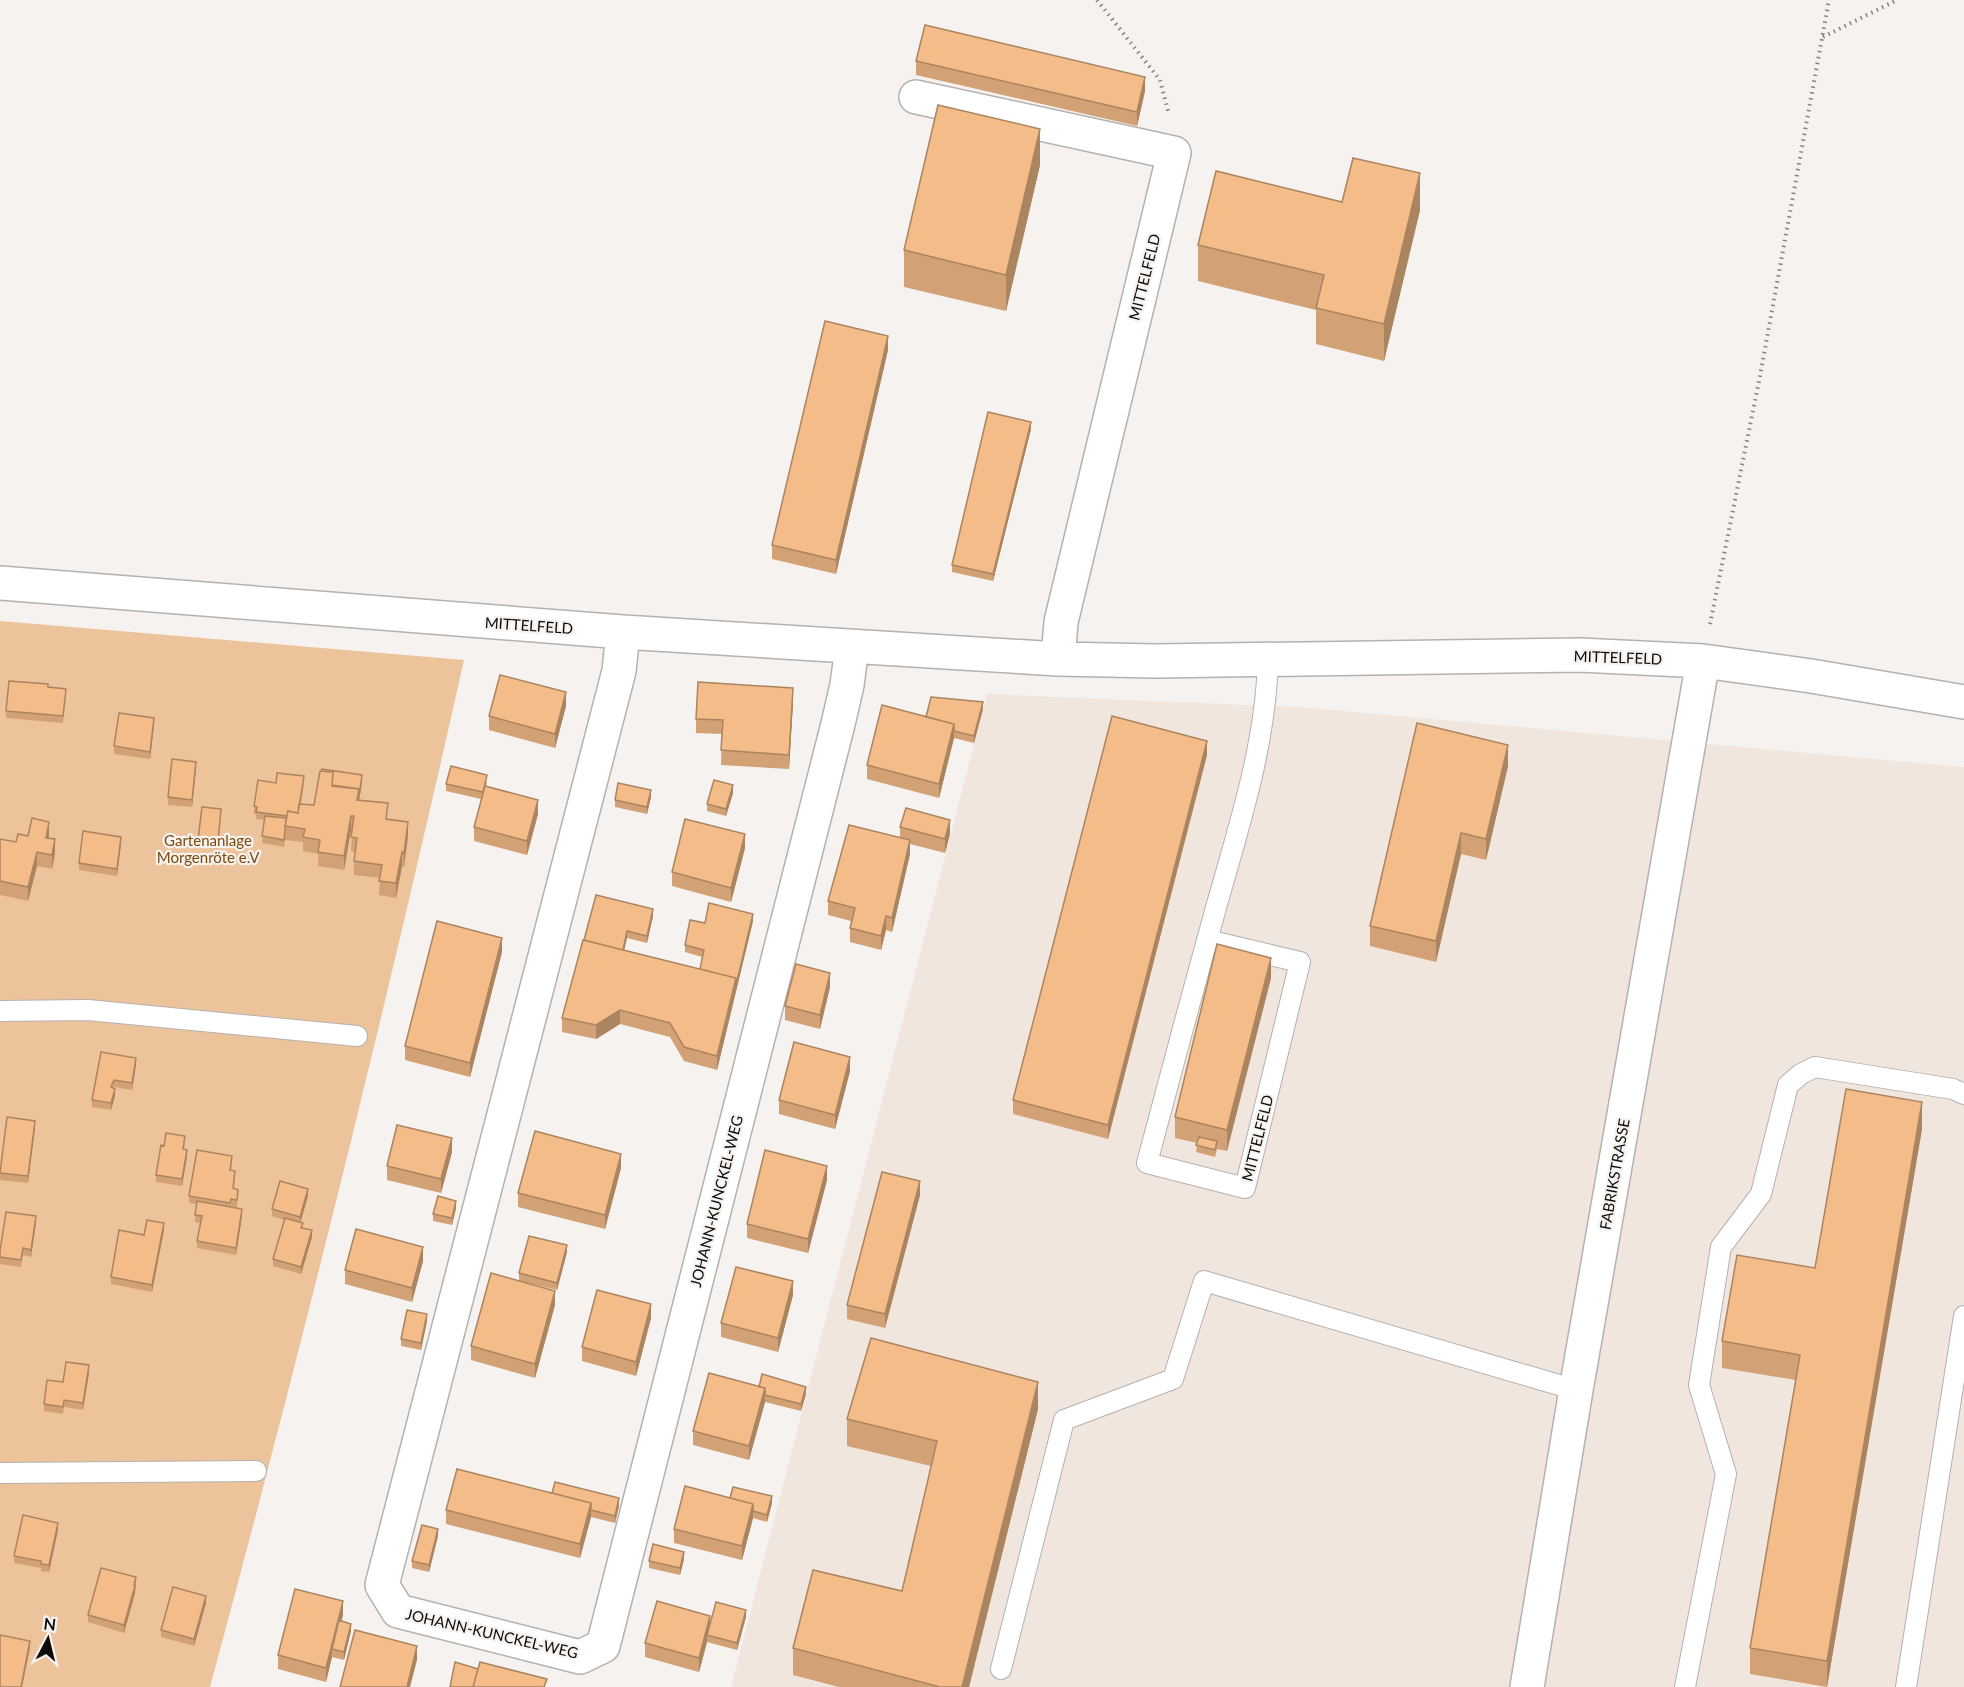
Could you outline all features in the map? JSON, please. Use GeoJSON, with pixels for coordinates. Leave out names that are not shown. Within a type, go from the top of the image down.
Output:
{"type":"FeatureCollection","features":[{"type":"Feature","properties":{"kind":"street"},"geometry":{"type":"LineString","coordinates":[[916,97],[1174,153]]}},
{"type":"Feature","properties":{"kind":"street","name":"MITTELFELD"},"geometry":{"type":"LineString","coordinates":[[1058,659],[1061,622],[1174,153]]}},
{"type":"Feature","properties":{"kind":"street","name":"MITTELFELD"},"geometry":{"type":"LineString","coordinates":[[0,584],[623,632],[1058,659],[1156,661],[1580,655],[1702,661],[1811,676],[1964,702]]}},
{"type":"Feature","properties":{"kind":"street","name":"JOHANN-KUNCKEL-WEG"},"geometry":{"type":"LineString","coordinates":[[623,632],[619,671],[382,1585],[398,1611],[580,1658],[603,1646],[838,724],[852,647]]}},
{"type":"Feature","properties":{"kind":"street","name":"FABRIKSTRASSE"},"geometry":{"type":"LineString","coordinates":[[1527,1687],[1702,661]]}},
{"type":"Feature","properties":{"kind":"lane","name":"MITTELFELD"},"geometry":{"type":"LineString","coordinates":[[1207,940],[1300,962],[1245,1188],[1147,1163],[1207,940],[1254,767],[1267,693],[1268,659]]}},
{"type":"Feature","properties":{"kind":"lane"},"geometry":{"type":"LineString","coordinates":[[0,1011],[88,1010],[357,1036]]}},
{"type":"Feature","properties":{"kind":"lane"},"geometry":{"type":"LineString","coordinates":[[1685,1687],[1726,1474],[1699,1385],[1721,1247],[1761,1194],[1788,1085],[1801,1074],[1815,1067],[1953,1089],[1964,1094]]}},
{"type":"Feature","properties":{"kind":"lane"},"geometry":{"type":"LineString","coordinates":[[1001,1669],[1064,1420],[1173,1379],[1204,1281],[1576,1390]]}},
{"type":"Feature","properties":{"kind":"lane"},"geometry":{"type":"LineString","coordinates":[[1906,1687],[1964,1316]]}},
{"type":"Feature","properties":{"kind":"lane"},"geometry":{"type":"LineString","coordinates":[[0,1473],[256,1472]]}},
{"type":"Feature","properties":{"kind":"path"},"geometry":{"type":"LineString","coordinates":[[1097,0],[1160,80],[1174,153]]}},
{"type":"Feature","properties":{"kind":"path"},"geometry":{"type":"LineString","coordinates":[[1702,661],[1760,376],[1829,0]]}},
{"type":"Feature","properties":{"kind":"path"},"geometry":{"type":"LineString","coordinates":[[1822,38],[1897,0]]}},
{"type":"Feature","properties":{"kind":"shaded area"},"geometry":{"type":"Polygon","coordinates":[[[987,694],[1298,707],[1964,767],[1964,1687],[731,1687],[987,694]]]}},
{"type":"Feature","properties":{"kind":"green space","name":"Gartenanlage Morgenröte e.V"},"geometry":{"type":"Polygon","coordinates":[[[0,621],[464,660],[343,1175],[210,1687],[0,1687],[0,621]]]}},
{"type":"Feature","properties":{"kind":"building"},"geometry":{"type":"Polygon","coordinates":[[[925,25],[1145,77],[1137,112],[916,61],[925,25]]]}},
{"type":"Feature","properties":{"kind":"building"},"geometry":{"type":"Polygon","coordinates":[[[938,105],[1040,129],[1006,275],[904,250],[938,105]]]}},
{"type":"Feature","properties":{"kind":"building"},"geometry":{"type":"Polygon","coordinates":[[[1353,158],[1420,173],[1384,324],[1316,308],[1324,275],[1198,245],[1216,171],[1342,202],[1353,158]]]}},
{"type":"Feature","properties":{"kind":"building"},"geometry":{"type":"Polygon","coordinates":[[[825,321],[888,336],[836,560],[772,545],[825,321]]]}},
{"type":"Feature","properties":{"kind":"building"},"geometry":{"type":"Polygon","coordinates":[[[988,412],[1031,422],[993,574],[952,565],[988,412]]]}},
{"type":"Feature","properties":{"kind":"building"},"geometry":{"type":"Polygon","coordinates":[[[500,675],[566,692],[555,734],[489,716],[500,675]]]}},
{"type":"Feature","properties":{"kind":"building"},"geometry":{"type":"Polygon","coordinates":[[[9,681],[48,684],[48,687],[66,689],[63,716],[6,711],[9,681]]]}},
{"type":"Feature","properties":{"kind":"building"},"geometry":{"type":"Polygon","coordinates":[[[698,682],[793,688],[789,755],[721,750],[723,720],[696,719],[698,682]]]}},
{"type":"Feature","properties":{"kind":"building"},"geometry":{"type":"Polygon","coordinates":[[[931,697],[983,702],[974,736],[954,731],[954,724],[926,717],[931,697]]]}},
{"type":"Feature","properties":{"kind":"building"},"geometry":{"type":"Polygon","coordinates":[[[882,705],[954,724],[939,784],[867,765],[882,705]]]}},
{"type":"Feature","properties":{"kind":"building"},"geometry":{"type":"Polygon","coordinates":[[[119,713],[154,718],[150,752],[114,746],[119,713]]]}},
{"type":"Feature","properties":{"kind":"building"},"geometry":{"type":"Polygon","coordinates":[[[1112,716],[1207,741],[1108,1125],[1013,1100],[1112,716]]]}},
{"type":"Feature","properties":{"kind":"building"},"geometry":{"type":"Polygon","coordinates":[[[1417,723],[1508,745],[1486,839],[1461,833],[1436,941],[1370,926],[1417,723]]]}},
{"type":"Feature","properties":{"kind":"building"},"geometry":{"type":"Polygon","coordinates":[[[172,759],[196,762],[192,800],[168,797],[172,759]]]}},
{"type":"Feature","properties":{"kind":"building"},"geometry":{"type":"Polygon","coordinates":[[[451,766],[487,775],[483,792],[446,784],[451,766]]]}},
{"type":"Feature","properties":{"kind":"building"},"geometry":{"type":"Polygon","coordinates":[[[322,769],[362,775],[359,796],[359,789],[332,786],[333,772],[321,771],[322,769]]]}},
{"type":"Feature","properties":{"kind":"building"},"geometry":{"type":"Polygon","coordinates":[[[320,771],[333,772],[332,785],[359,789],[357,800],[388,803],[386,819],[408,822],[404,853],[402,852],[396,883],[379,881],[382,865],[354,861],[357,838],[351,837],[354,816],[351,816],[344,856],[318,852],[320,840],[303,837],[305,829],[285,826],[288,811],[298,813],[299,804],[314,805],[320,771]]]}},
{"type":"Feature","properties":{"kind":"building"},"geometry":{"type":"Polygon","coordinates":[[[277,773],[304,776],[298,813],[288,811],[287,816],[256,812],[257,807],[254,806],[258,780],[276,783],[277,773]]]}},
{"type":"Feature","properties":{"kind":"building"},"geometry":{"type":"Polygon","coordinates":[[[714,780],[733,785],[726,809],[707,804],[714,780]]]}},
{"type":"Feature","properties":{"kind":"building"},"geometry":{"type":"Polygon","coordinates":[[[618,783],[651,790],[647,807],[615,800],[618,783]]]}},
{"type":"Feature","properties":{"kind":"building"},"geometry":{"type":"Polygon","coordinates":[[[485,786],[538,800],[527,841],[474,827],[485,786]]]}},
{"type":"Feature","properties":{"kind":"building"},"geometry":{"type":"Polygon","coordinates":[[[202,807],[221,809],[218,842],[198,840],[202,807]]]}},
{"type":"Feature","properties":{"kind":"building"},"geometry":{"type":"Polygon","coordinates":[[[906,808],[950,820],[945,839],[900,827],[906,808]]]}},
{"type":"Feature","properties":{"kind":"building"},"geometry":{"type":"Polygon","coordinates":[[[265,816],[286,818],[284,840],[262,836],[265,816]]]}},
{"type":"Feature","properties":{"kind":"building"},"geometry":{"type":"Polygon","coordinates":[[[32,818],[49,822],[46,838],[55,839],[52,855],[37,852],[28,887],[0,881],[0,839],[16,842],[18,834],[28,836],[32,818]]]}},
{"type":"Feature","properties":{"kind":"building"},"geometry":{"type":"Polygon","coordinates":[[[685,819],[745,834],[731,888],[672,872],[685,819]]]}},
{"type":"Feature","properties":{"kind":"building"},"geometry":{"type":"Polygon","coordinates":[[[849,825],[910,840],[892,918],[886,916],[881,936],[850,928],[855,908],[828,901],[849,825]]]}},
{"type":"Feature","properties":{"kind":"building"},"geometry":{"type":"Polygon","coordinates":[[[83,831],[121,837],[117,869],[79,863],[83,831]]]}},
{"type":"Feature","properties":{"kind":"building"},"geometry":{"type":"Polygon","coordinates":[[[596,895],[653,909],[647,936],[627,931],[623,950],[584,940],[596,895]]]}},
{"type":"Feature","properties":{"kind":"building"},"geometry":{"type":"Polygon","coordinates":[[[709,903],[753,914],[736,985],[736,978],[700,969],[704,950],[685,945],[690,920],[705,923],[709,903]]]}},
{"type":"Feature","properties":{"kind":"building"},"geometry":{"type":"Polygon","coordinates":[[[437,921],[502,938],[470,1063],[405,1046],[437,921]]]}},
{"type":"Feature","properties":{"kind":"building"},"geometry":{"type":"Polygon","coordinates":[[[583,940],[736,978],[717,1056],[684,1047],[670,1023],[620,1010],[596,1025],[562,1018],[583,940]]]}},
{"type":"Feature","properties":{"kind":"building"},"geometry":{"type":"Polygon","coordinates":[[[1217,944],[1271,958],[1227,1130],[1175,1117],[1217,944]]]}},
{"type":"Feature","properties":{"kind":"building"},"geometry":{"type":"Polygon","coordinates":[[[796,964],[830,973],[820,1015],[785,1006],[796,964]]]}},
{"type":"Feature","properties":{"kind":"building"},"geometry":{"type":"Polygon","coordinates":[[[794,1042],[850,1057],[835,1115],[779,1100],[794,1042]]]}},
{"type":"Feature","properties":{"kind":"building"},"geometry":{"type":"Polygon","coordinates":[[[101,1052],[136,1058],[132,1083],[114,1080],[111,1087],[115,1089],[111,1103],[92,1100],[101,1052]]]}},
{"type":"Feature","properties":{"kind":"building"},"geometry":{"type":"Polygon","coordinates":[[[1846,1089],[1922,1102],[1827,1661],[1750,1648],[1800,1355],[1722,1341],[1737,1255],[1815,1268],[1846,1089]]]}},
{"type":"Feature","properties":{"kind":"building"},"geometry":{"type":"Polygon","coordinates":[[[7,1117],[35,1121],[28,1176],[0,1173],[7,1117]]]}},
{"type":"Feature","properties":{"kind":"building"},"geometry":{"type":"Polygon","coordinates":[[[397,1125],[452,1138],[441,1179],[387,1166],[397,1125]]]}},
{"type":"Feature","properties":{"kind":"building"},"geometry":{"type":"Polygon","coordinates":[[[535,1131],[621,1154],[605,1215],[518,1193],[535,1131]]]}},
{"type":"Feature","properties":{"kind":"building"},"geometry":{"type":"Polygon","coordinates":[[[166,1133],[185,1136],[183,1149],[187,1150],[182,1179],[156,1175],[161,1145],[164,1146],[166,1133]]]}},
{"type":"Feature","properties":{"kind":"building"},"geometry":{"type":"Polygon","coordinates":[[[1199,1137],[1217,1141],[1215,1150],[1196,1145],[1199,1137]]]}},
{"type":"Feature","properties":{"kind":"building"},"geometry":{"type":"Polygon","coordinates":[[[197,1150],[232,1156],[230,1170],[235,1171],[233,1188],[238,1190],[237,1200],[231,1199],[230,1203],[189,1196],[197,1150]]]}},
{"type":"Feature","properties":{"kind":"building"},"geometry":{"type":"Polygon","coordinates":[[[765,1150],[827,1166],[808,1239],[747,1224],[765,1150]]]}},
{"type":"Feature","properties":{"kind":"building"},"geometry":{"type":"Polygon","coordinates":[[[882,1172],[920,1181],[885,1314],[847,1305],[882,1172]]]}},
{"type":"Feature","properties":{"kind":"building"},"geometry":{"type":"Polygon","coordinates":[[[280,1181],[308,1189],[300,1217],[272,1209],[280,1181]]]}},
{"type":"Feature","properties":{"kind":"building"},"geometry":{"type":"Polygon","coordinates":[[[438,1196],[456,1201],[452,1218],[433,1214],[438,1196]]]}},
{"type":"Feature","properties":{"kind":"building"},"geometry":{"type":"Polygon","coordinates":[[[197,1201],[242,1209],[236,1248],[197,1241],[202,1216],[195,1215],[197,1201]]]}},
{"type":"Feature","properties":{"kind":"building"},"geometry":{"type":"Polygon","coordinates":[[[6,1212],[36,1216],[31,1250],[23,1248],[21,1260],[0,1257],[6,1212]]]}},
{"type":"Feature","properties":{"kind":"building"},"geometry":{"type":"Polygon","coordinates":[[[285,1218],[303,1223],[301,1228],[312,1230],[301,1267],[273,1259],[285,1218]]]}},
{"type":"Feature","properties":{"kind":"building"},"geometry":{"type":"Polygon","coordinates":[[[147,1220],[164,1223],[152,1285],[111,1277],[119,1230],[144,1235],[147,1220]]]}},
{"type":"Feature","properties":{"kind":"building"},"geometry":{"type":"Polygon","coordinates":[[[356,1229],[423,1247],[412,1288],[345,1270],[356,1229]]]}},
{"type":"Feature","properties":{"kind":"building"},"geometry":{"type":"Polygon","coordinates":[[[529,1236],[567,1245],[557,1283],[519,1273],[529,1236]]]}},
{"type":"Feature","properties":{"kind":"building"},"geometry":{"type":"Polygon","coordinates":[[[736,1267],[793,1281],[778,1338],[721,1323],[736,1267]]]}},
{"type":"Feature","properties":{"kind":"building"},"geometry":{"type":"Polygon","coordinates":[[[491,1273],[555,1291],[535,1364],[471,1346],[491,1273]]]}},
{"type":"Feature","properties":{"kind":"building"},"geometry":{"type":"Polygon","coordinates":[[[597,1290],[651,1304],[636,1362],[582,1347],[597,1290]]]}},
{"type":"Feature","properties":{"kind":"building"},"geometry":{"type":"Polygon","coordinates":[[[407,1310],[427,1314],[421,1343],[401,1339],[407,1310]]]}},
{"type":"Feature","properties":{"kind":"building"},"geometry":{"type":"Polygon","coordinates":[[[871,1338],[1038,1382],[962,1687],[940,1687],[793,1648],[813,1570],[902,1591],[937,1441],[847,1419],[871,1338]]]}},
{"type":"Feature","properties":{"kind":"building"},"geometry":{"type":"Polygon","coordinates":[[[66,1362],[89,1365],[83,1403],[64,1400],[63,1407],[44,1404],[47,1380],[63,1382],[66,1362]]]}},
{"type":"Feature","properties":{"kind":"building"},"geometry":{"type":"Polygon","coordinates":[[[709,1373],[765,1388],[749,1446],[693,1431],[709,1373]]]}},
{"type":"Feature","properties":{"kind":"building"},"geometry":{"type":"Polygon","coordinates":[[[762,1374],[806,1387],[801,1404],[765,1395],[765,1388],[759,1387],[762,1374]]]}},
{"type":"Feature","properties":{"kind":"building"},"geometry":{"type":"Polygon","coordinates":[[[457,1469],[591,1503],[580,1544],[446,1510],[457,1469]]]}},
{"type":"Feature","properties":{"kind":"building"},"geometry":{"type":"Polygon","coordinates":[[[555,1482],[619,1498],[615,1516],[591,1510],[591,1503],[552,1493],[555,1482]]]}},
{"type":"Feature","properties":{"kind":"building"},"geometry":{"type":"Polygon","coordinates":[[[685,1486],[753,1504],[742,1546],[674,1529],[685,1486]]]}},
{"type":"Feature","properties":{"kind":"building"},"geometry":{"type":"Polygon","coordinates":[[[733,1487],[772,1496],[767,1515],[753,1511],[753,1504],[730,1498],[733,1487]]]}},
{"type":"Feature","properties":{"kind":"building"},"geometry":{"type":"Polygon","coordinates":[[[23,1515],[58,1523],[49,1565],[41,1564],[41,1561],[14,1556],[23,1515]]]}},
{"type":"Feature","properties":{"kind":"building"},"geometry":{"type":"Polygon","coordinates":[[[422,1525],[438,1529],[429,1565],[412,1561],[422,1525]]]}},
{"type":"Feature","properties":{"kind":"building"},"geometry":{"type":"Polygon","coordinates":[[[653,1544],[684,1552],[680,1568],[649,1561],[653,1544]]]}},
{"type":"Feature","properties":{"kind":"building"},"geometry":{"type":"Polygon","coordinates":[[[101,1568],[136,1577],[124,1625],[88,1615],[101,1568]]]}},
{"type":"Feature","properties":{"kind":"building"},"geometry":{"type":"Polygon","coordinates":[[[173,1587],[206,1596],[194,1639],[161,1630],[173,1587]]]}},
{"type":"Feature","properties":{"kind":"building"},"geometry":{"type":"Polygon","coordinates":[[[295,1589],[343,1601],[326,1668],[278,1655],[295,1589]]]}},
{"type":"Feature","properties":{"kind":"building"},"geometry":{"type":"Polygon","coordinates":[[[657,1601],[710,1616],[699,1658],[645,1643],[657,1601]]]}},
{"type":"Feature","properties":{"kind":"building"},"geometry":{"type":"Polygon","coordinates":[[[716,1602],[746,1610],[737,1643],[707,1635],[716,1602]]]}},
{"type":"Feature","properties":{"kind":"building"},"geometry":{"type":"Polygon","coordinates":[[[339,1620],[351,1624],[344,1652],[332,1649],[339,1620]]]}},
{"type":"Feature","properties":{"kind":"building"},"geometry":{"type":"Polygon","coordinates":[[[355,1630],[417,1646],[407,1687],[340,1687],[355,1630]]]}},
{"type":"Feature","properties":{"kind":"building"},"geometry":{"type":"Polygon","coordinates":[[[0,1635],[30,1641],[21,1687],[0,1687],[0,1635]]]}},
{"type":"Feature","properties":{"kind":"building"},"geometry":{"type":"Polygon","coordinates":[[[455,1662],[478,1669],[473,1687],[450,1687],[455,1662]]]}},
{"type":"Feature","properties":{"kind":"building"},"geometry":{"type":"Polygon","coordinates":[[[480,1662],[547,1679],[544,1687],[473,1687],[480,1662]]]}}]}
